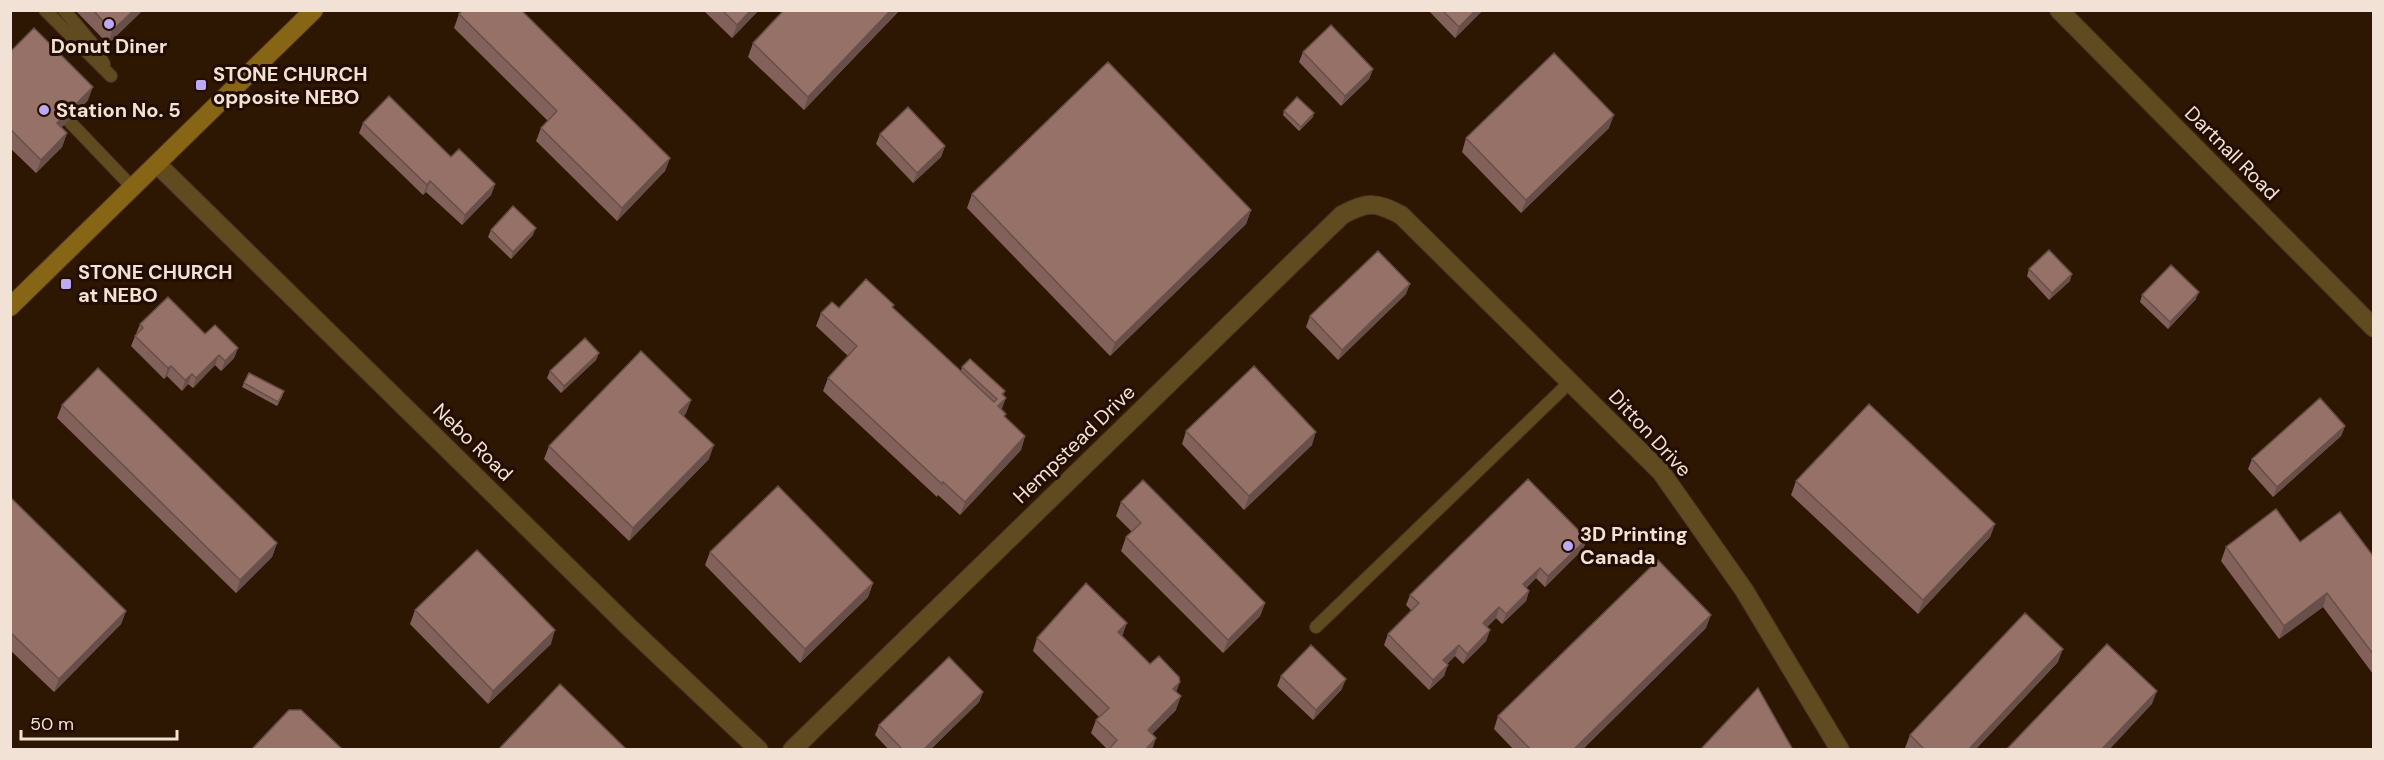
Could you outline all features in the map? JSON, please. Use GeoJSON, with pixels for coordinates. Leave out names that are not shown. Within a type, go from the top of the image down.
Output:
{"type":"FeatureCollection","features":[{"type":"Feature","properties":{"kind":"main road"},"geometry":{"type":"LineString","coordinates":[[10,307],[314,10]]}},
{"type":"Feature","properties":{"kind":"street","name":"Dartnall Road"},"geometry":{"type":"LineString","coordinates":[[2059,10],[2373,328]]}},
{"type":"Feature","properties":{"kind":"street","name":"Nebo Road"},"geometry":{"type":"LineString","coordinates":[[157,164],[632,630],[759,750]]}},
{"type":"Feature","properties":{"kind":"street","name":"Hempstead Drive"},"geometry":{"type":"LineString","coordinates":[[792,750],[1342,215],[1358,207],[1378,204],[1401,215]]}},
{"type":"Feature","properties":{"kind":"street","name":"Ditton Drive"},"geometry":{"type":"LineString","coordinates":[[1401,215],[1661,472],[1744,590],[1840,750]]}},
{"type":"Feature","properties":{"kind":"lane"},"geometry":{"type":"LineString","coordinates":[[45,10],[111,76],[91,42],[64,10]]}},
{"type":"Feature","properties":{"kind":"lane"},"geometry":{"type":"LineString","coordinates":[[68,120],[133,188]]}},
{"type":"Feature","properties":{"kind":"lane"},"geometry":{"type":"LineString","coordinates":[[1316,627],[1570,382]]}},
{"type":"Feature","properties":{"kind":"building"},"geometry":{"type":"Polygon","coordinates":[[[93,10],[134,10],[112,31],[93,10]]]}},
{"type":"Feature","properties":{"kind":"building"},"geometry":{"type":"Polygon","coordinates":[[[463,10],[521,10],[670,158],[622,208],[541,128],[557,111],[459,14],[463,10]]]}},
{"type":"Feature","properties":{"kind":"building"},"geometry":{"type":"Polygon","coordinates":[[[722,10],[751,10],[737,25],[722,10]]]}},
{"type":"Feature","properties":{"kind":"building"},"geometry":{"type":"Polygon","coordinates":[[[784,10],[891,10],[808,97],[753,43],[784,10]]]}},
{"type":"Feature","properties":{"kind":"building"},"geometry":{"type":"Polygon","coordinates":[[[1442,10],[1476,10],[1459,27],[1442,10]]]}},
{"type":"Feature","properties":{"kind":"building"},"geometry":{"type":"Polygon","coordinates":[[[1331,25],[1373,69],[1345,96],[1303,52],[1331,25]]]}},
{"type":"Feature","properties":{"kind":"building","name":"Station No. 5"},"geometry":{"type":"Polygon","coordinates":[[[34,28],[93,87],[57,123],[67,133],[41,160],[10,129],[10,52],[34,28]]]}},
{"type":"Feature","properties":{"kind":"building"},"geometry":{"type":"Polygon","coordinates":[[[1554,53],[1614,115],[1526,200],[1466,138],[1554,53]]]}},
{"type":"Feature","properties":{"kind":"building"},"geometry":{"type":"Polygon","coordinates":[[[1108,62],[1251,210],[1115,343],[972,194],[1108,62]]]}},
{"type":"Feature","properties":{"kind":"building"},"geometry":{"type":"Polygon","coordinates":[[[389,96],[451,157],[459,149],[495,184],[465,215],[430,181],[427,185],[363,123],[389,96]]]}},
{"type":"Feature","properties":{"kind":"building"},"geometry":{"type":"Polygon","coordinates":[[[1297,97],[1314,113],[1301,127],[1284,111],[1297,97]]]}},
{"type":"Feature","properties":{"kind":"building"},"geometry":{"type":"Polygon","coordinates":[[[908,107],[945,146],[917,173],[880,134],[908,107]]]}},
{"type":"Feature","properties":{"kind":"building"},"geometry":{"type":"Polygon","coordinates":[[[513,206],[536,228],[513,252],[491,230],[513,206]]]}},
{"type":"Feature","properties":{"kind":"building"},"geometry":{"type":"Polygon","coordinates":[[[2049,250],[2072,274],[2052,293],[2029,269],[2049,250]]]}},
{"type":"Feature","properties":{"kind":"building"},"geometry":{"type":"Polygon","coordinates":[[[1378,251],[1410,284],[1342,350],[1310,316],[1378,251]]]}},
{"type":"Feature","properties":{"kind":"building"},"geometry":{"type":"Polygon","coordinates":[[[2171,265],[2199,292],[2170,322],[2142,295],[2171,265]]]}},
{"type":"Feature","properties":{"kind":"building"},"geometry":{"type":"Polygon","coordinates":[[[866,279],[894,305],[892,307],[994,402],[997,399],[962,367],[970,359],[1005,391],[1002,394],[1006,398],[998,406],[1006,414],[1004,416],[1025,436],[965,502],[943,482],[942,484],[828,378],[857,346],[821,313],[832,302],[839,308],[866,279]]]}},
{"type":"Feature","properties":{"kind":"building"},"geometry":{"type":"Polygon","coordinates":[[[168,297],[205,334],[215,325],[238,348],[225,361],[219,355],[196,378],[192,374],[185,380],[171,366],[168,368],[135,336],[143,328],[140,324],[168,297]]]}},
{"type":"Feature","properties":{"kind":"building"},"geometry":{"type":"Polygon","coordinates":[[[585,338],[599,353],[564,386],[550,371],[585,338]]]}},
{"type":"Feature","properties":{"kind":"building"},"geometry":{"type":"Polygon","coordinates":[[[641,351],[691,400],[679,412],[714,445],[633,528],[549,446],[641,351]]]}},
{"type":"Feature","properties":{"kind":"building"},"geometry":{"type":"Polygon","coordinates":[[[1254,366],[1316,432],[1249,496],[1186,431],[1254,366]]]}},
{"type":"Feature","properties":{"kind":"building"},"geometry":{"type":"Polygon","coordinates":[[[98,368],[277,543],[240,580],[62,405],[98,368]]]}},
{"type":"Feature","properties":{"kind":"building"},"geometry":{"type":"Polygon","coordinates":[[[249,373],[284,391],[278,402],[244,383],[249,373]]]}},
{"type":"Feature","properties":{"kind":"building"},"geometry":{"type":"Polygon","coordinates":[[[2320,398],[2345,426],[2277,487],[2252,459],[2320,398]]]}},
{"type":"Feature","properties":{"kind":"building"},"geometry":{"type":"Polygon","coordinates":[[[1869,404],[1995,524],[1923,600],[1796,481],[1869,404]]]}},
{"type":"Feature","properties":{"kind":"building"},"geometry":{"type":"Polygon","coordinates":[[[1528,479],[1587,539],[1548,576],[1540,568],[1523,584],[1529,591],[1506,614],[1499,607],[1483,623],[1490,630],[1467,654],[1459,645],[1443,660],[1448,665],[1433,680],[1388,634],[1419,603],[1410,595],[1528,479]]]}},
{"type":"Feature","properties":{"kind":"building"},"geometry":{"type":"Polygon","coordinates":[[[1143,480],[1265,603],[1228,640],[1126,537],[1141,523],[1121,502],[1143,480]]]}},
{"type":"Feature","properties":{"kind":"building"},"geometry":{"type":"Polygon","coordinates":[[[778,486],[873,583],[805,649],[710,552],[778,486]]]}},
{"type":"Feature","properties":{"kind":"building"},"geometry":{"type":"Polygon","coordinates":[[[10,497],[126,611],[59,679],[10,632],[10,497]]]}},
{"type":"Feature","properties":{"kind":"building"},"geometry":{"type":"Polygon","coordinates":[[[2276,509],[2300,542],[2340,512],[2373,556],[2373,654],[2327,593],[2284,626],[2226,547],[2276,509]]]}},
{"type":"Feature","properties":{"kind":"building"},"geometry":{"type":"Polygon","coordinates":[[[477,550],[555,630],[493,691],[415,610],[477,550]]]}},
{"type":"Feature","properties":{"kind":"building"},"geometry":{"type":"Polygon","coordinates":[[[1658,560],[1711,615],[1573,750],[1531,750],[1498,716],[1658,560]]]}},
{"type":"Feature","properties":{"kind":"building"},"geometry":{"type":"Polygon","coordinates":[[[1086,583],[1127,623],[1118,632],[1150,664],[1159,656],[1179,677],[1180,682],[1173,689],[1181,696],[1148,730],[1156,738],[1145,750],[1112,750],[1110,748],[1117,740],[1096,720],[1109,708],[1037,638],[1086,583]]]}},
{"type":"Feature","properties":{"kind":"building"},"geometry":{"type":"Polygon","coordinates":[[[2025,613],[2063,649],[1968,750],[1925,750],[1910,735],[2025,613]]]}},
{"type":"Feature","properties":{"kind":"building"},"geometry":{"type":"Polygon","coordinates":[[[2107,644],[2157,691],[2101,750],[2006,750],[2107,644]]]}},
{"type":"Feature","properties":{"kind":"building"},"geometry":{"type":"Polygon","coordinates":[[[1311,645],[1346,679],[1316,710],[1281,676],[1311,645]]]}},
{"type":"Feature","properties":{"kind":"building"},"geometry":{"type":"Polygon","coordinates":[[[949,657],[983,692],[923,750],[903,750],[879,725],[949,657]]]}},
{"type":"Feature","properties":{"kind":"building"},"geometry":{"type":"Polygon","coordinates":[[[560,684],[627,750],[498,750],[560,684]]]}},
{"type":"Feature","properties":{"kind":"building"},"geometry":{"type":"Polygon","coordinates":[[[1758,688],[1793,750],[1700,750],[1758,688]]]}},
{"type":"Feature","properties":{"kind":"building"},"geometry":{"type":"Polygon","coordinates":[[[289,710],[301,710],[343,750],[251,750],[289,710]]]}},
{"type":"Feature","properties":{"kind":"place","name":"Donut Diner"},"geometry":{"type":"Point","coordinates":[109,24]}},
{"type":"Feature","properties":{"kind":"place","name":"STONE CHURCH opposite NEBO"},"geometry":{"type":"Point","coordinates":[201,85]}},
{"type":"Feature","properties":{"kind":"place","name":"Station No. 5"},"geometry":{"type":"Point","coordinates":[44,110]}},
{"type":"Feature","properties":{"kind":"place","name":"STONE CHURCH at NEBO"},"geometry":{"type":"Point","coordinates":[66,284]}},
{"type":"Feature","properties":{"kind":"place","name":"3D Printing Canada"},"geometry":{"type":"Point","coordinates":[1568,546]}}]}
